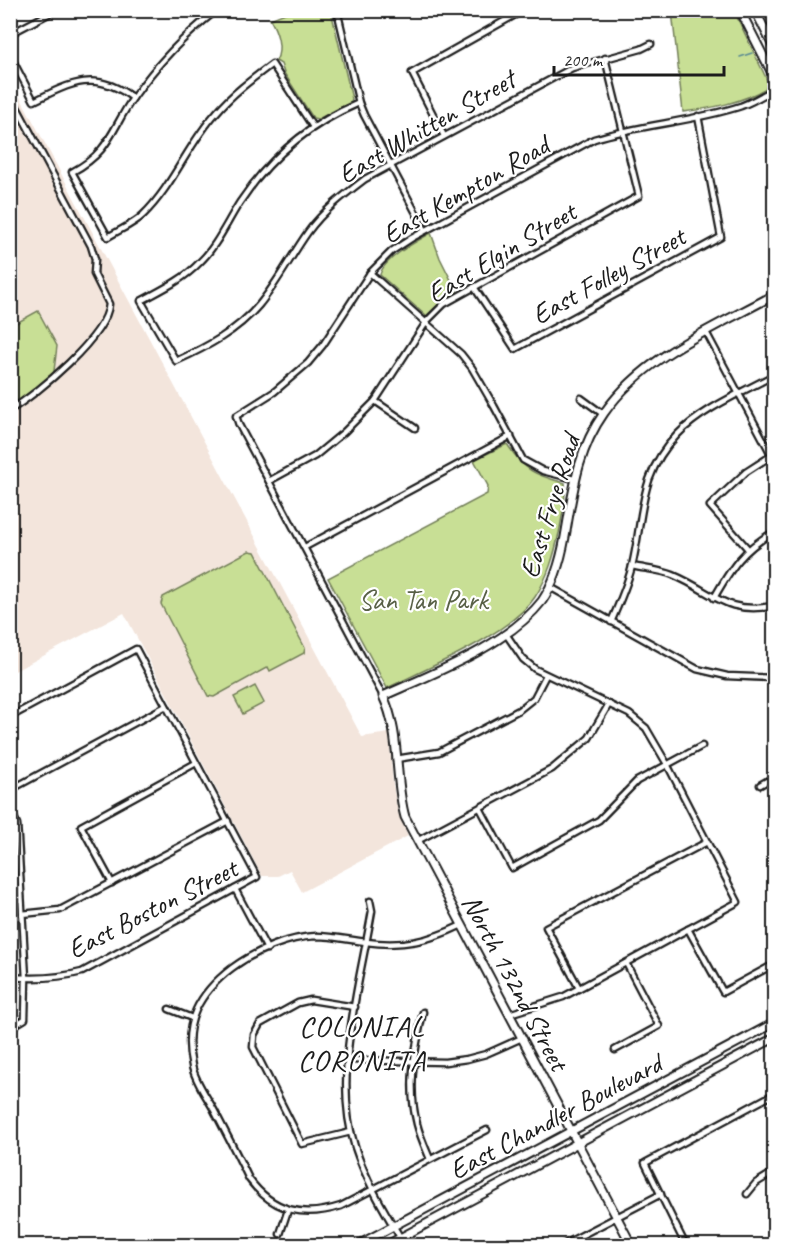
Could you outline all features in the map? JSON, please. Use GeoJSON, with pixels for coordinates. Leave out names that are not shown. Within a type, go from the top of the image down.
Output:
{"type":"FeatureCollection","features":[{"type":"Feature","properties":{"kind":"street"},"geometry":{"type":"LineString","coordinates":[[10,34],[56,10]]}},
{"type":"Feature","properties":{"kind":"street"},"geometry":{"type":"LineString","coordinates":[[217,10],[157,66],[133,98],[99,154],[72,172],[108,237],[141,217],[156,201],[216,112],[247,82],[272,64],[313,127],[335,113],[359,104]]}},
{"type":"Feature","properties":{"kind":"street"},"geometry":{"type":"LineString","coordinates":[[353,10],[337,12],[359,104],[389,166],[425,230]]}},
{"type":"Feature","properties":{"kind":"street"},"geometry":{"type":"LineString","coordinates":[[444,136],[412,73],[524,10]]}},
{"type":"Feature","properties":{"kind":"street"},"geometry":{"type":"LineString","coordinates":[[740,10],[774,77]]}},
{"type":"Feature","properties":{"kind":"street"},"geometry":{"type":"LineString","coordinates":[[755,10],[774,48]]}},
{"type":"Feature","properties":{"kind":"street","name":"East Whitten Street"},"geometry":{"type":"LineString","coordinates":[[313,127],[282,151],[256,179],[219,238],[200,263],[176,282],[141,301],[176,361],[209,346],[232,330],[258,307],[272,289],[308,231],[342,196],[389,166],[572,68],[641,50],[651,44]]}},
{"type":"Feature","properties":{"kind":"street"},"geometry":{"type":"LineString","coordinates":[[10,56],[34,101],[79,81],[100,81],[121,89],[133,98]]}},
{"type":"Feature","properties":{"kind":"street"},"geometry":{"type":"LineString","coordinates":[[605,58],[624,130]]}},
{"type":"Feature","properties":{"kind":"street","name":"East Kempton Road"},"geometry":{"type":"LineString","coordinates":[[269,481],[236,416],[274,392],[308,363],[323,345],[370,273],[392,251],[425,230],[594,139],[624,130],[742,106],[774,89]]}},
{"type":"Feature","properties":{"kind":"street"},"geometry":{"type":"LineString","coordinates":[[10,94],[91,246],[94,274],[109,304],[105,319],[79,352],[53,379],[10,410]]}},
{"type":"Feature","properties":{"kind":"street","name":"East Folley Street"},"geometry":{"type":"LineString","coordinates":[[474,287],[515,349],[721,237],[699,116]]}},
{"type":"Feature","properties":{"kind":"street","name":"East Elgin Street"},"geometry":{"type":"LineString","coordinates":[[269,481],[315,456],[344,432],[375,401],[426,321],[444,304],[639,196],[624,130]]}},
{"type":"Feature","properties":{"kind":"street"},"geometry":{"type":"LineString","coordinates":[[370,273],[461,354],[472,368],[523,460],[543,471],[574,479]]}},
{"type":"Feature","properties":{"kind":"street","name":"East Frye Road"},"geometry":{"type":"LineString","coordinates":[[383,696],[448,666],[507,634],[532,611],[549,587],[562,556],[574,479],[587,443],[603,414],[621,391],[661,357],[774,295]]}},
{"type":"Feature","properties":{"kind":"street"},"geometry":{"type":"LineString","coordinates":[[706,332],[773,455],[746,472],[710,506],[748,549]]}},
{"type":"Feature","properties":{"kind":"street"},"geometry":{"type":"LineString","coordinates":[[611,622],[632,566],[645,489],[651,471],[662,452],[696,418],[774,375]]}},
{"type":"Feature","properties":{"kind":"street"},"geometry":{"type":"LineString","coordinates":[[581,398],[603,414]]}},
{"type":"Feature","properties":{"kind":"street"},"geometry":{"type":"LineString","coordinates":[[375,401],[415,428]]}},
{"type":"Feature","properties":{"kind":"street"},"geometry":{"type":"LineString","coordinates":[[305,547],[511,436]]}},
{"type":"Feature","properties":{"kind":"street"},"geometry":{"type":"LineString","coordinates":[[269,481],[383,696]]}},
{"type":"Feature","properties":{"kind":"street"},"geometry":{"type":"LineString","coordinates":[[714,598],[731,569],[748,549],[774,532]]}},
{"type":"Feature","properties":{"kind":"street"},"geometry":{"type":"LineString","coordinates":[[632,566],[673,575],[736,608],[761,609],[774,606]]}},
{"type":"Feature","properties":{"kind":"street"},"geometry":{"type":"LineString","coordinates":[[549,587],[697,669],[727,676],[774,678]]}},
{"type":"Feature","properties":{"kind":"street"},"geometry":{"type":"LineString","coordinates":[[507,634],[523,659],[535,669],[639,721],[651,736],[667,764],[738,902],[563,997],[509,1014]]}},
{"type":"Feature","properties":{"kind":"street"},"geometry":{"type":"LineString","coordinates":[[10,717],[136,649],[228,821],[60,910],[22,914]]}},
{"type":"Feature","properties":{"kind":"street"},"geometry":{"type":"LineString","coordinates":[[396,759],[439,752],[519,710],[534,698],[546,675]]}},
{"type":"Feature","properties":{"kind":"street","name":"North 132nd Street"},"geometry":{"type":"LineString","coordinates":[[383,696],[393,726],[403,807],[417,841],[632,1245]]}},
{"type":"Feature","properties":{"kind":"street"},"geometry":{"type":"LineString","coordinates":[[417,841],[552,769],[589,738],[609,704]]}},
{"type":"Feature","properties":{"kind":"street"},"geometry":{"type":"LineString","coordinates":[[10,790],[166,706]]}},
{"type":"Feature","properties":{"kind":"street"},"geometry":{"type":"LineString","coordinates":[[480,808],[512,868],[599,820],[638,781],[702,746]]}},
{"type":"Feature","properties":{"kind":"street"},"geometry":{"type":"LineString","coordinates":[[112,883],[81,826],[196,763]]}},
{"type":"Feature","properties":{"kind":"street"},"geometry":{"type":"LineString","coordinates":[[760,785],[774,777]]}},
{"type":"Feature","properties":{"kind":"street"},"geometry":{"type":"LineString","coordinates":[[10,808],[17,824],[26,978],[25,1020],[10,1028]]}},
{"type":"Feature","properties":{"kind":"street","name":"East Boston Street"},"geometry":{"type":"LineString","coordinates":[[10,977],[26,978],[82,972],[257,878],[228,821]]}},
{"type":"Feature","properties":{"kind":"street"},"geometry":{"type":"LineString","coordinates":[[579,988],[546,927],[707,842]]}},
{"type":"Feature","properties":{"kind":"street"},"geometry":{"type":"LineString","coordinates":[[235,890],[267,949]]}},
{"type":"Feature","properties":{"kind":"street"},"geometry":{"type":"LineString","coordinates":[[370,901],[372,911],[348,1060],[347,1107],[355,1147],[400,1237]]}},
{"type":"Feature","properties":{"kind":"street"},"geometry":{"type":"LineString","coordinates":[[462,925],[429,940],[418,942],[367,943],[317,936],[293,939],[267,949],[237,965],[215,981],[204,995],[192,1018],[189,1035],[192,1068],[249,1179],[258,1191],[288,1210],[307,1213],[322,1212],[342,1206],[488,1130]]}},
{"type":"Feature","properties":{"kind":"street"},"geometry":{"type":"LineString","coordinates":[[688,929],[723,992],[769,967]]}},
{"type":"Feature","properties":{"kind":"street"},"geometry":{"type":"LineString","coordinates":[[615,1050],[659,1026],[626,963]]}},
{"type":"Feature","properties":{"kind":"street"},"geometry":{"type":"LineString","coordinates":[[351,1132],[302,1143],[253,1047],[254,1035],[260,1024],[298,1003],[311,1000],[356,1006]]}},
{"type":"Feature","properties":{"kind":"street"},"geometry":{"type":"LineString","coordinates":[[169,1009],[192,1018]]}},
{"type":"Feature","properties":{"kind":"street"},"geometry":{"type":"LineString","coordinates":[[423,1012],[413,1060],[412,1081],[417,1123],[430,1159]]}},
{"type":"Feature","properties":{"kind":"street","name":"East Chandler Boulevard"},"geometry":{"type":"LineString","coordinates":[[356,1245],[774,1023]]}},
{"type":"Feature","properties":{"kind":"street"},"geometry":{"type":"LineString","coordinates":[[348,1060],[445,1062],[486,1054],[522,1038]]}},
{"type":"Feature","properties":{"kind":"street","name":"East Chandler Boulevard"},"geometry":{"type":"LineString","coordinates":[[385,1245],[774,1038]]}},
{"type":"Feature","properties":{"kind":"street"},"geometry":{"type":"LineString","coordinates":[[686,1245],[645,1163],[774,1094]]}},
{"type":"Feature","properties":{"kind":"street"},"geometry":{"type":"LineString","coordinates":[[747,1194],[756,1183],[774,1172]]}},
{"type":"Feature","properties":{"kind":"street"},"geometry":{"type":"LineString","coordinates":[[561,1245],[661,1194]]}},
{"type":"Feature","properties":{"kind":"street"},"geometry":{"type":"LineString","coordinates":[[280,1234],[288,1210]]}},
{"type":"Feature","properties":{"kind":"street"},"geometry":{"type":"LineString","coordinates":[[574,1239],[577,1245]]}},
{"type":"Feature","properties":{"kind":"shaded area"},"geometry":{"type":"Polygon","coordinates":[[[10,78],[362,737],[389,733],[393,785],[398,812],[408,836],[302,892],[290,870],[278,876],[262,876],[124,613],[11,673],[10,78]]]}},
{"type":"Feature","properties":{"kind":"green space"},"geometry":{"type":"Polygon","coordinates":[[[290,11],[331,11],[352,99],[350,103],[318,119],[313,118],[284,73],[281,64],[276,61],[279,51],[278,40],[270,19],[290,11]]]}},
{"type":"Feature","properties":{"kind":"green space"},"geometry":{"type":"Polygon","coordinates":[[[672,11],[734,11],[768,82],[766,88],[737,101],[683,112],[672,11]]]}},
{"type":"Feature","properties":{"kind":"green space"},"geometry":{"type":"Polygon","coordinates":[[[431,233],[440,258],[457,292],[442,301],[426,316],[380,275],[382,269],[394,257],[431,233]]]}},
{"type":"Feature","properties":{"kind":"green space"},"geometry":{"type":"Polygon","coordinates":[[[38,311],[57,346],[53,379],[11,410],[11,326],[38,311]]]}},
{"type":"Feature","properties":{"kind":"green space","name":"San Tan Park"},"geometry":{"type":"Polygon","coordinates":[[[507,444],[531,471],[565,483],[559,533],[544,582],[523,611],[488,637],[387,688],[328,578],[487,494],[488,486],[474,460],[507,444]]]}},
{"type":"Feature","properties":{"kind":"green space"},"geometry":{"type":"Polygon","coordinates":[[[249,551],[255,552],[305,648],[304,653],[270,671],[268,667],[214,697],[208,696],[161,604],[163,597],[249,551]]]}},
{"type":"Feature","properties":{"kind":"green space"},"geometry":{"type":"Polygon","coordinates":[[[255,686],[264,703],[243,714],[234,697],[255,686]]]}},
{"type":"Feature","properties":{"kind":"waterway"},"geometry":{"type":"LineString","coordinates":[[740,57],[752,53]]}},
{"type":"Feature","properties":{"kind":"district","name":"COLONIAL CORONITA"},"geometry":{"type":"Point","coordinates":[362,1043]}}]}
